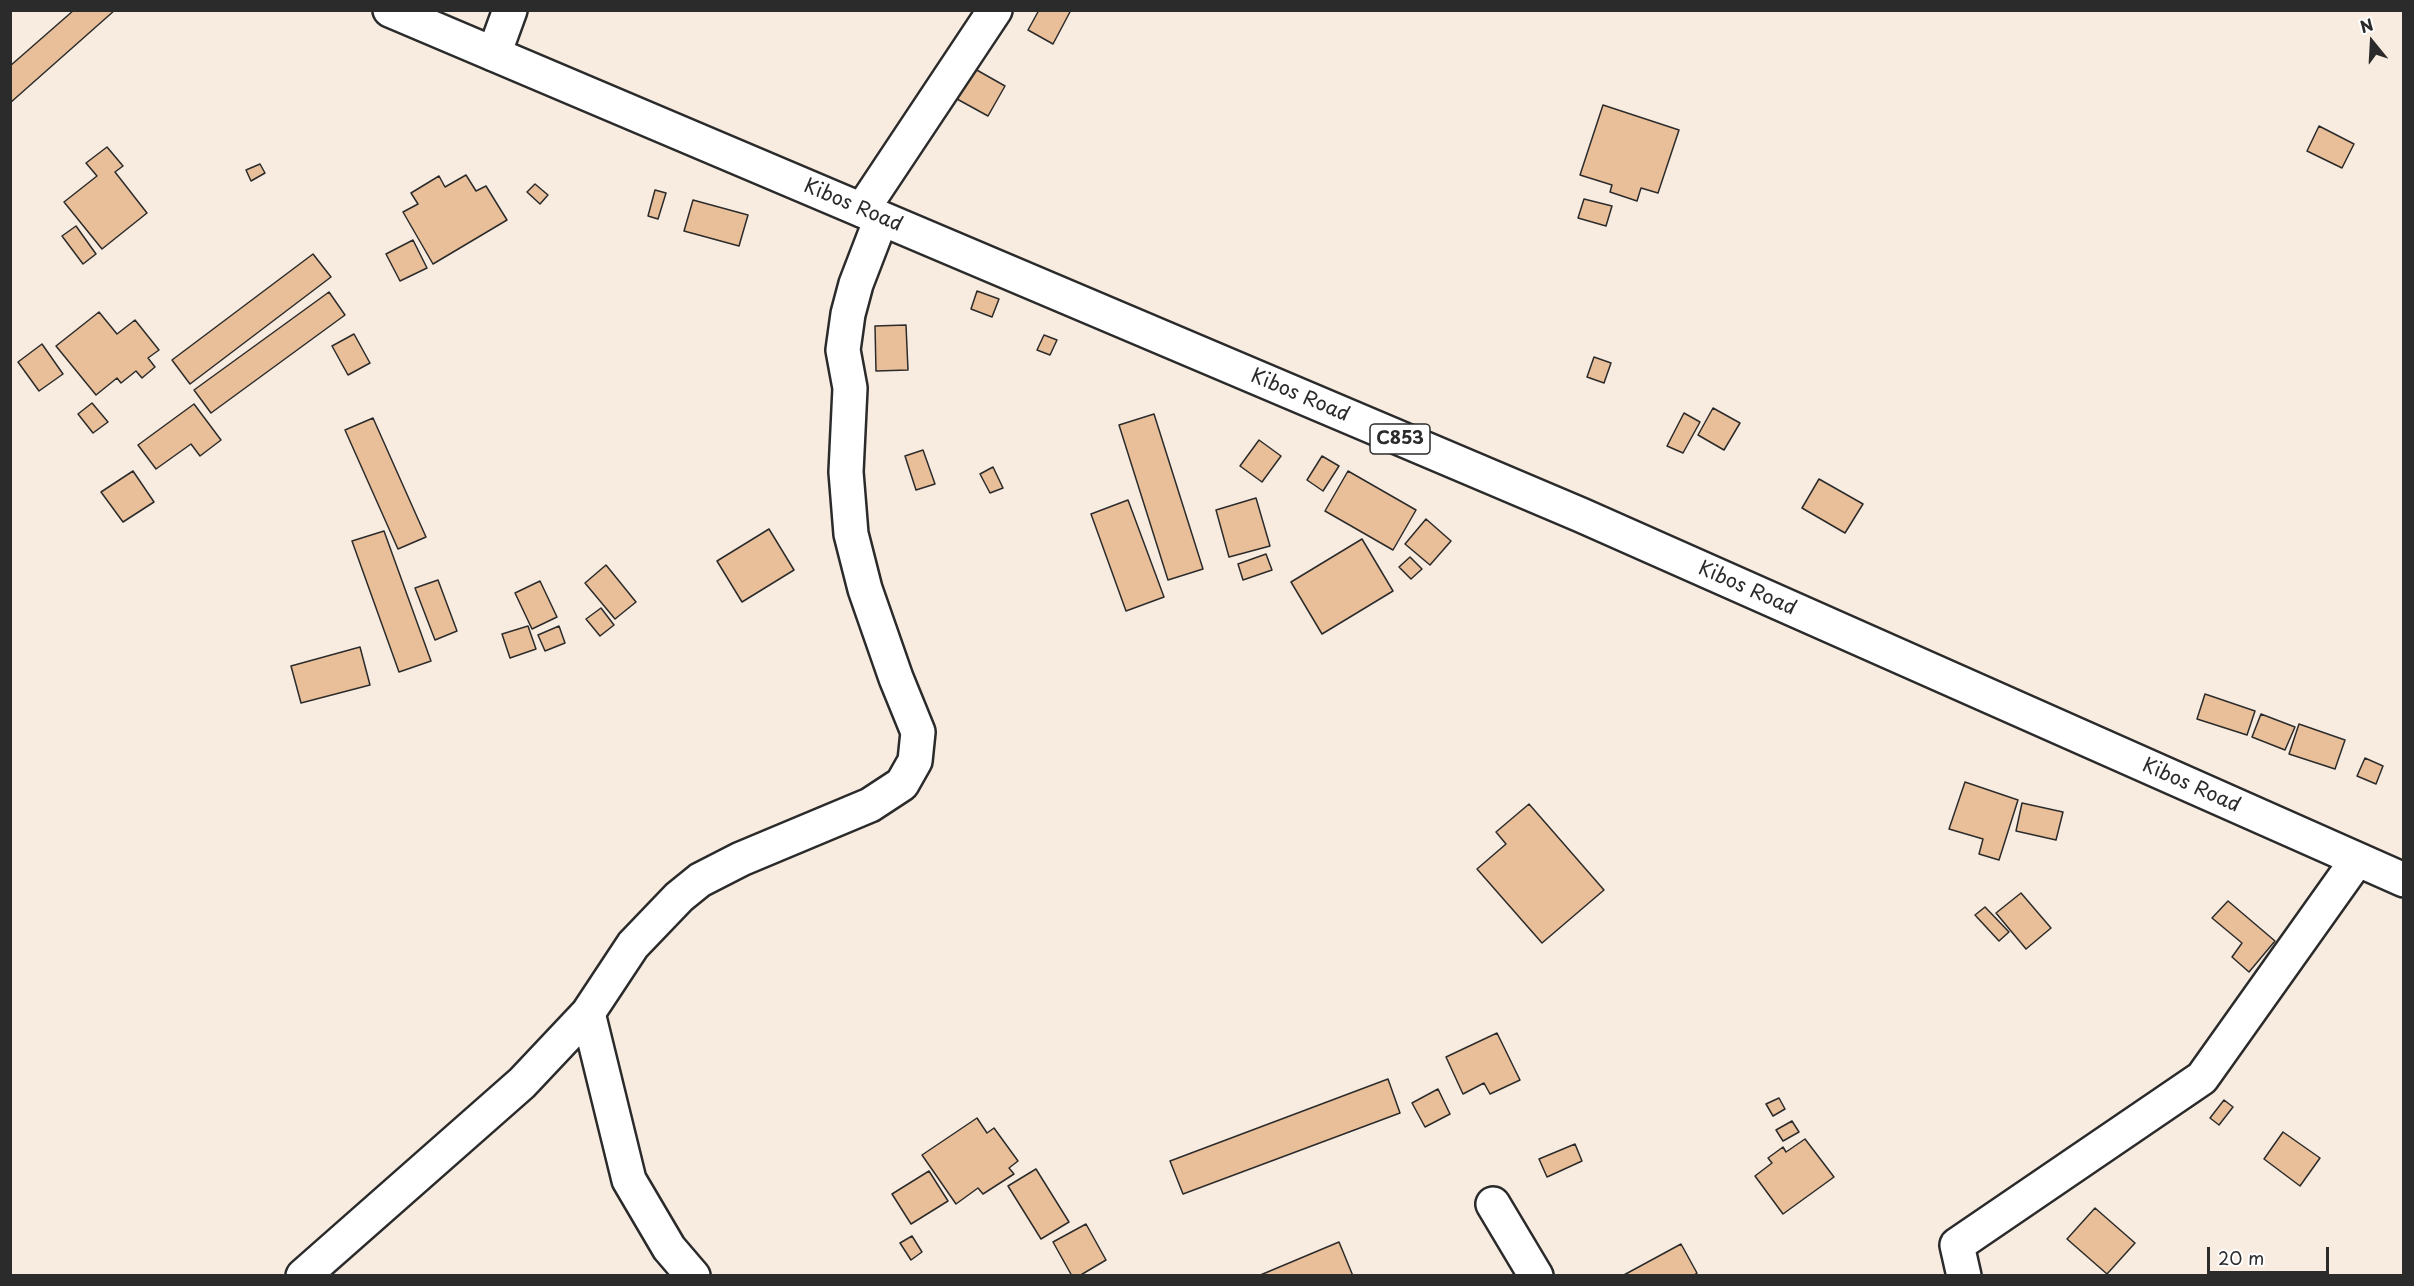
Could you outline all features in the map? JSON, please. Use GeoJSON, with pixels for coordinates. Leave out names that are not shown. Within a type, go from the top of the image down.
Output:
{"type":"FeatureCollection","features":[{"type":"Feature","properties":{"kind":"street","name":"Kibos Road"},"geometry":{"type":"LineString","coordinates":[[390,10],[1581,515],[2357,860],[2402,874]]}},
{"type":"Feature","properties":{"kind":"street"},"geometry":{"type":"LineString","coordinates":[[494,54],[510,10]]}},
{"type":"Feature","properties":{"kind":"street"},"geometry":{"type":"LineString","coordinates":[[303,1275],[522,1083],[588,1013],[633,945],[679,897],[700,880],[741,859],[870,806],[902,784],[915,761],[918,732],[896,678],[865,589],[851,534],[846,472],[850,388],[843,350],[848,314],[872,214],[995,10]]}},
{"type":"Feature","properties":{"kind":"street"},"geometry":{"type":"LineString","coordinates":[[1964,1275],[1957,1245],[2202,1078],[2357,860]]}},
{"type":"Feature","properties":{"kind":"street"},"geometry":{"type":"LineString","coordinates":[[588,1013],[629,1180],[669,1248],[693,1275]]}},
{"type":"Feature","properties":{"kind":"street"},"geometry":{"type":"LineString","coordinates":[[1493,1204],[1536,1275]]}},
{"type":"Feature","properties":{"kind":"building"},"geometry":{"type":"Polygon","coordinates":[[[74,10],[115,10],[10,103],[10,66],[74,10]]]}},
{"type":"Feature","properties":{"kind":"building"},"geometry":{"type":"Polygon","coordinates":[[[1039,10],[1071,10],[1053,44],[1028,30],[1039,10]]]}},
{"type":"Feature","properties":{"kind":"building"},"geometry":{"type":"Polygon","coordinates":[[[975,69],[1005,86],[988,116],[957,99],[975,69]]]}},
{"type":"Feature","properties":{"kind":"building"},"geometry":{"type":"Polygon","coordinates":[[[1603,105],[1679,130],[1658,193],[1641,188],[1637,201],[1610,192],[1612,185],[1580,175],[1603,105]]]}},
{"type":"Feature","properties":{"kind":"building"},"geometry":{"type":"Polygon","coordinates":[[[2319,126],[2354,144],[2342,168],[2307,151],[2319,126]]]}},
{"type":"Feature","properties":{"kind":"building"},"geometry":{"type":"Polygon","coordinates":[[[107,147],[123,166],[115,172],[147,213],[102,249],[64,202],[97,176],[86,163],[107,147]]]}},
{"type":"Feature","properties":{"kind":"building"},"geometry":{"type":"Polygon","coordinates":[[[260,164],[265,173],[251,181],[246,170],[260,164]]]}},
{"type":"Feature","properties":{"kind":"building"},"geometry":{"type":"Polygon","coordinates":[[[466,175],[476,191],[486,186],[507,220],[433,264],[403,212],[418,204],[411,193],[439,176],[445,187],[466,175]]]}},
{"type":"Feature","properties":{"kind":"building"},"geometry":{"type":"Polygon","coordinates":[[[535,184],[548,195],[540,204],[527,192],[535,184]]]}},
{"type":"Feature","properties":{"kind":"building"},"geometry":{"type":"Polygon","coordinates":[[[655,190],[666,193],[658,219],[648,216],[655,190]]]}},
{"type":"Feature","properties":{"kind":"building"},"geometry":{"type":"Polygon","coordinates":[[[1584,199],[1612,206],[1606,226],[1578,218],[1584,199]]]}},
{"type":"Feature","properties":{"kind":"building"},"geometry":{"type":"Polygon","coordinates":[[[693,200],[748,215],[739,246],[684,231],[693,200]]]}},
{"type":"Feature","properties":{"kind":"building"},"geometry":{"type":"Polygon","coordinates":[[[76,226],[96,254],[83,264],[62,236],[76,226]]]}},
{"type":"Feature","properties":{"kind":"building"},"geometry":{"type":"Polygon","coordinates":[[[413,240],[427,268],[400,281],[386,254],[413,240]]]}},
{"type":"Feature","properties":{"kind":"building"},"geometry":{"type":"Polygon","coordinates":[[[313,254],[331,277],[190,384],[172,360],[313,254]]]}},
{"type":"Feature","properties":{"kind":"building"},"geometry":{"type":"Polygon","coordinates":[[[977,291],[999,299],[992,317],[971,309],[977,291]]]}},
{"type":"Feature","properties":{"kind":"building"},"geometry":{"type":"Polygon","coordinates":[[[329,292],[345,315],[211,413],[194,390],[329,292]]]}},
{"type":"Feature","properties":{"kind":"building"},"geometry":{"type":"Polygon","coordinates":[[[99,312],[117,334],[135,320],[159,350],[148,358],[155,367],[142,378],[136,371],[121,383],[117,378],[96,395],[56,346],[99,312]]]}},
{"type":"Feature","properties":{"kind":"building"},"geometry":{"type":"Polygon","coordinates":[[[906,325],[908,370],[876,371],[875,326],[906,325]]]}},
{"type":"Feature","properties":{"kind":"building"},"geometry":{"type":"Polygon","coordinates":[[[354,334],[370,363],[348,375],[332,346],[354,334]]]}},
{"type":"Feature","properties":{"kind":"building"},"geometry":{"type":"Polygon","coordinates":[[[1044,335],[1057,340],[1050,355],[1037,350],[1044,335]]]}},
{"type":"Feature","properties":{"kind":"building"},"geometry":{"type":"Polygon","coordinates":[[[42,344],[63,374],[39,391],[18,362],[42,344]]]}},
{"type":"Feature","properties":{"kind":"building"},"geometry":{"type":"Polygon","coordinates":[[[1594,357],[1611,363],[1604,383],[1587,377],[1594,357]]]}},
{"type":"Feature","properties":{"kind":"building"},"geometry":{"type":"Polygon","coordinates":[[[92,403],[108,422],[93,433],[78,414],[92,403]]]}},
{"type":"Feature","properties":{"kind":"building"},"geometry":{"type":"Polygon","coordinates":[[[194,404],[221,440],[200,456],[191,444],[156,469],[138,445],[194,404]]]}},
{"type":"Feature","properties":{"kind":"building"},"geometry":{"type":"Polygon","coordinates":[[[1713,408],[1740,423],[1724,450],[1698,435],[1713,408]]]}},
{"type":"Feature","properties":{"kind":"building"},"geometry":{"type":"Polygon","coordinates":[[[1684,413],[1700,422],[1683,453],[1667,446],[1684,413]]]}},
{"type":"Feature","properties":{"kind":"building"},"geometry":{"type":"Polygon","coordinates":[[[1154,414],[1203,569],[1168,580],[1119,425],[1154,414]]]}},
{"type":"Feature","properties":{"kind":"building"},"geometry":{"type":"Polygon","coordinates":[[[373,418],[426,537],[398,549],[345,430],[373,418]]]}},
{"type":"Feature","properties":{"kind":"building"},"geometry":{"type":"Polygon","coordinates":[[[1259,440],[1281,456],[1262,482],[1240,466],[1259,440]]]}},
{"type":"Feature","properties":{"kind":"building"},"geometry":{"type":"Polygon","coordinates":[[[923,450],[935,484],[916,490],[905,456],[923,450]]]}},
{"type":"Feature","properties":{"kind":"building"},"geometry":{"type":"Polygon","coordinates":[[[1322,456],[1339,466],[1323,491],[1307,480],[1322,456]]]}},
{"type":"Feature","properties":{"kind":"building"},"geometry":{"type":"Polygon","coordinates":[[[993,467],[1003,488],[990,493],[980,474],[993,467]]]}},
{"type":"Feature","properties":{"kind":"building"},"geometry":{"type":"Polygon","coordinates":[[[133,471],[154,502],[123,522],[101,492],[133,471]]]}},
{"type":"Feature","properties":{"kind":"building"},"geometry":{"type":"Polygon","coordinates":[[[1348,471],[1416,510],[1393,550],[1325,511],[1348,471]]]}},
{"type":"Feature","properties":{"kind":"building"},"geometry":{"type":"Polygon","coordinates":[[[1819,479],[1863,504],[1845,533],[1802,508],[1819,479]]]}},
{"type":"Feature","properties":{"kind":"building"},"geometry":{"type":"Polygon","coordinates":[[[1256,498],[1270,546],[1229,557],[1216,510],[1256,498]]]}},
{"type":"Feature","properties":{"kind":"building"},"geometry":{"type":"Polygon","coordinates":[[[1128,500],[1164,597],[1126,611],[1091,514],[1128,500]]]}},
{"type":"Feature","properties":{"kind":"building"},"geometry":{"type":"Polygon","coordinates":[[[1426,519],[1451,541],[1430,565],[1405,544],[1426,519]]]}},
{"type":"Feature","properties":{"kind":"building"},"geometry":{"type":"Polygon","coordinates":[[[769,529],[794,570],[742,602],[717,561],[769,529]]]}},
{"type":"Feature","properties":{"kind":"building"},"geometry":{"type":"Polygon","coordinates":[[[384,531],[431,661],[399,672],[352,541],[384,531]]]}},
{"type":"Feature","properties":{"kind":"building"},"geometry":{"type":"Polygon","coordinates":[[[1362,539],[1393,591],[1322,634],[1291,582],[1362,539]]]}},
{"type":"Feature","properties":{"kind":"building"},"geometry":{"type":"Polygon","coordinates":[[[1266,554],[1272,570],[1243,580],[1238,564],[1266,554]]]}},
{"type":"Feature","properties":{"kind":"building"},"geometry":{"type":"Polygon","coordinates":[[[1410,557],[1422,569],[1411,579],[1399,567],[1410,557]]]}},
{"type":"Feature","properties":{"kind":"building"},"geometry":{"type":"Polygon","coordinates":[[[606,565],[636,602],[615,619],[585,583],[606,565]]]}},
{"type":"Feature","properties":{"kind":"building"},"geometry":{"type":"Polygon","coordinates":[[[438,580],[457,631],[435,640],[415,588],[438,580]]]}},
{"type":"Feature","properties":{"kind":"building"},"geometry":{"type":"Polygon","coordinates":[[[540,581],[557,617],[532,629],[515,593],[540,581]]]}},
{"type":"Feature","properties":{"kind":"building"},"geometry":{"type":"Polygon","coordinates":[[[601,608],[614,625],[600,636],[586,619],[601,608]]]}},
{"type":"Feature","properties":{"kind":"building"},"geometry":{"type":"Polygon","coordinates":[[[528,626],[536,649],[510,658],[502,634],[528,626]]]}},
{"type":"Feature","properties":{"kind":"building"},"geometry":{"type":"Polygon","coordinates":[[[559,626],[565,643],[545,651],[538,635],[559,626]]]}},
{"type":"Feature","properties":{"kind":"building"},"geometry":{"type":"Polygon","coordinates":[[[360,647],[370,685],[301,703],[291,666],[360,647]]]}},
{"type":"Feature","properties":{"kind":"building"},"geometry":{"type":"Polygon","coordinates":[[[2205,694],[2255,711],[2247,735],[2197,719],[2205,694]]]}},
{"type":"Feature","properties":{"kind":"building"},"geometry":{"type":"Polygon","coordinates":[[[2261,714],[2295,727],[2285,750],[2252,737],[2261,714]]]}},
{"type":"Feature","properties":{"kind":"building"},"geometry":{"type":"Polygon","coordinates":[[[2299,724],[2345,740],[2335,769],[2289,754],[2299,724]]]}},
{"type":"Feature","properties":{"kind":"building"},"geometry":{"type":"Polygon","coordinates":[[[2365,758],[2383,766],[2376,784],[2357,776],[2365,758]]]}},
{"type":"Feature","properties":{"kind":"building"},"geometry":{"type":"Polygon","coordinates":[[[1965,782],[2018,800],[1999,860],[1979,854],[1983,839],[1949,829],[1965,782]]]}},
{"type":"Feature","properties":{"kind":"building"},"geometry":{"type":"Polygon","coordinates":[[[2022,803],[2063,812],[2056,840],[2016,831],[2022,803]]]}},
{"type":"Feature","properties":{"kind":"building"},"geometry":{"type":"Polygon","coordinates":[[[1529,804],[1604,890],[1542,943],[1477,869],[1506,844],[1496,832],[1529,804]]]}},
{"type":"Feature","properties":{"kind":"building"},"geometry":{"type":"Polygon","coordinates":[[[2021,893],[2051,928],[2026,949],[1996,913],[2021,893]]]}},
{"type":"Feature","properties":{"kind":"building"},"geometry":{"type":"Polygon","coordinates":[[[2228,901],[2275,941],[2249,972],[2232,957],[2242,943],[2212,918],[2228,901]]]}},
{"type":"Feature","properties":{"kind":"building"},"geometry":{"type":"Polygon","coordinates":[[[1985,907],[2009,932],[1999,941],[1975,915],[1985,907]]]}},
{"type":"Feature","properties":{"kind":"building"},"geometry":{"type":"Polygon","coordinates":[[[1497,1033],[1520,1080],[1490,1094],[1484,1083],[1463,1094],[1446,1057],[1497,1033]]]}},
{"type":"Feature","properties":{"kind":"building"},"geometry":{"type":"Polygon","coordinates":[[[1388,1079],[1400,1113],[1183,1194],[1170,1161],[1388,1079]]]}},
{"type":"Feature","properties":{"kind":"building"},"geometry":{"type":"Polygon","coordinates":[[[1438,1089],[1450,1114],[1425,1127],[1412,1103],[1438,1089]]]}},
{"type":"Feature","properties":{"kind":"building"},"geometry":{"type":"Polygon","coordinates":[[[1779,1098],[1785,1109],[1773,1116],[1766,1104],[1779,1098]]]}},
{"type":"Feature","properties":{"kind":"building"},"geometry":{"type":"Polygon","coordinates":[[[2224,1100],[2233,1107],[2219,1125],[2210,1118],[2224,1100]]]}},
{"type":"Feature","properties":{"kind":"building"},"geometry":{"type":"Polygon","coordinates":[[[977,1118],[987,1133],[994,1128],[1018,1161],[1009,1168],[1014,1174],[983,1194],[978,1188],[956,1204],[922,1155],[977,1118]]]}},
{"type":"Feature","properties":{"kind":"building"},"geometry":{"type":"Polygon","coordinates":[[[1792,1121],[1799,1132],[1783,1141],[1776,1130],[1792,1121]]]}},
{"type":"Feature","properties":{"kind":"building"},"geometry":{"type":"Polygon","coordinates":[[[2283,1132],[2320,1158],[2300,1186],[2264,1159],[2283,1132]]]}},
{"type":"Feature","properties":{"kind":"building"},"geometry":{"type":"Polygon","coordinates":[[[1805,1139],[1834,1177],[1783,1214],[1755,1176],[1772,1163],[1768,1158],[1783,1147],[1786,1152],[1805,1139]]]}},
{"type":"Feature","properties":{"kind":"building"},"geometry":{"type":"Polygon","coordinates":[[[1575,1144],[1582,1161],[1547,1177],[1539,1159],[1575,1144]]]}},
{"type":"Feature","properties":{"kind":"building"},"geometry":{"type":"Polygon","coordinates":[[[1036,1169],[1069,1222],[1041,1239],[1008,1186],[1036,1169]]]}},
{"type":"Feature","properties":{"kind":"building"},"geometry":{"type":"Polygon","coordinates":[[[929,1171],[948,1201],[911,1224],[892,1194],[929,1171]]]}},
{"type":"Feature","properties":{"kind":"building"},"geometry":{"type":"Polygon","coordinates":[[[2095,1208],[2135,1243],[2107,1274],[2067,1239],[2095,1208]]]}},
{"type":"Feature","properties":{"kind":"building"},"geometry":{"type":"Polygon","coordinates":[[[1086,1224],[1106,1260],[1079,1276],[1072,1276],[1053,1242],[1086,1224]]]}},
{"type":"Feature","properties":{"kind":"building"},"geometry":{"type":"Polygon","coordinates":[[[912,1236],[922,1252],[911,1260],[900,1243],[912,1236]]]}},
{"type":"Feature","properties":{"kind":"building"},"geometry":{"type":"Polygon","coordinates":[[[1339,1242],[1353,1276],[1258,1276],[1339,1242]]]}},
{"type":"Feature","properties":{"kind":"building"},"geometry":{"type":"Polygon","coordinates":[[[1681,1244],[1697,1273],[1693,1276],[1622,1276],[1681,1244]]]}}]}
